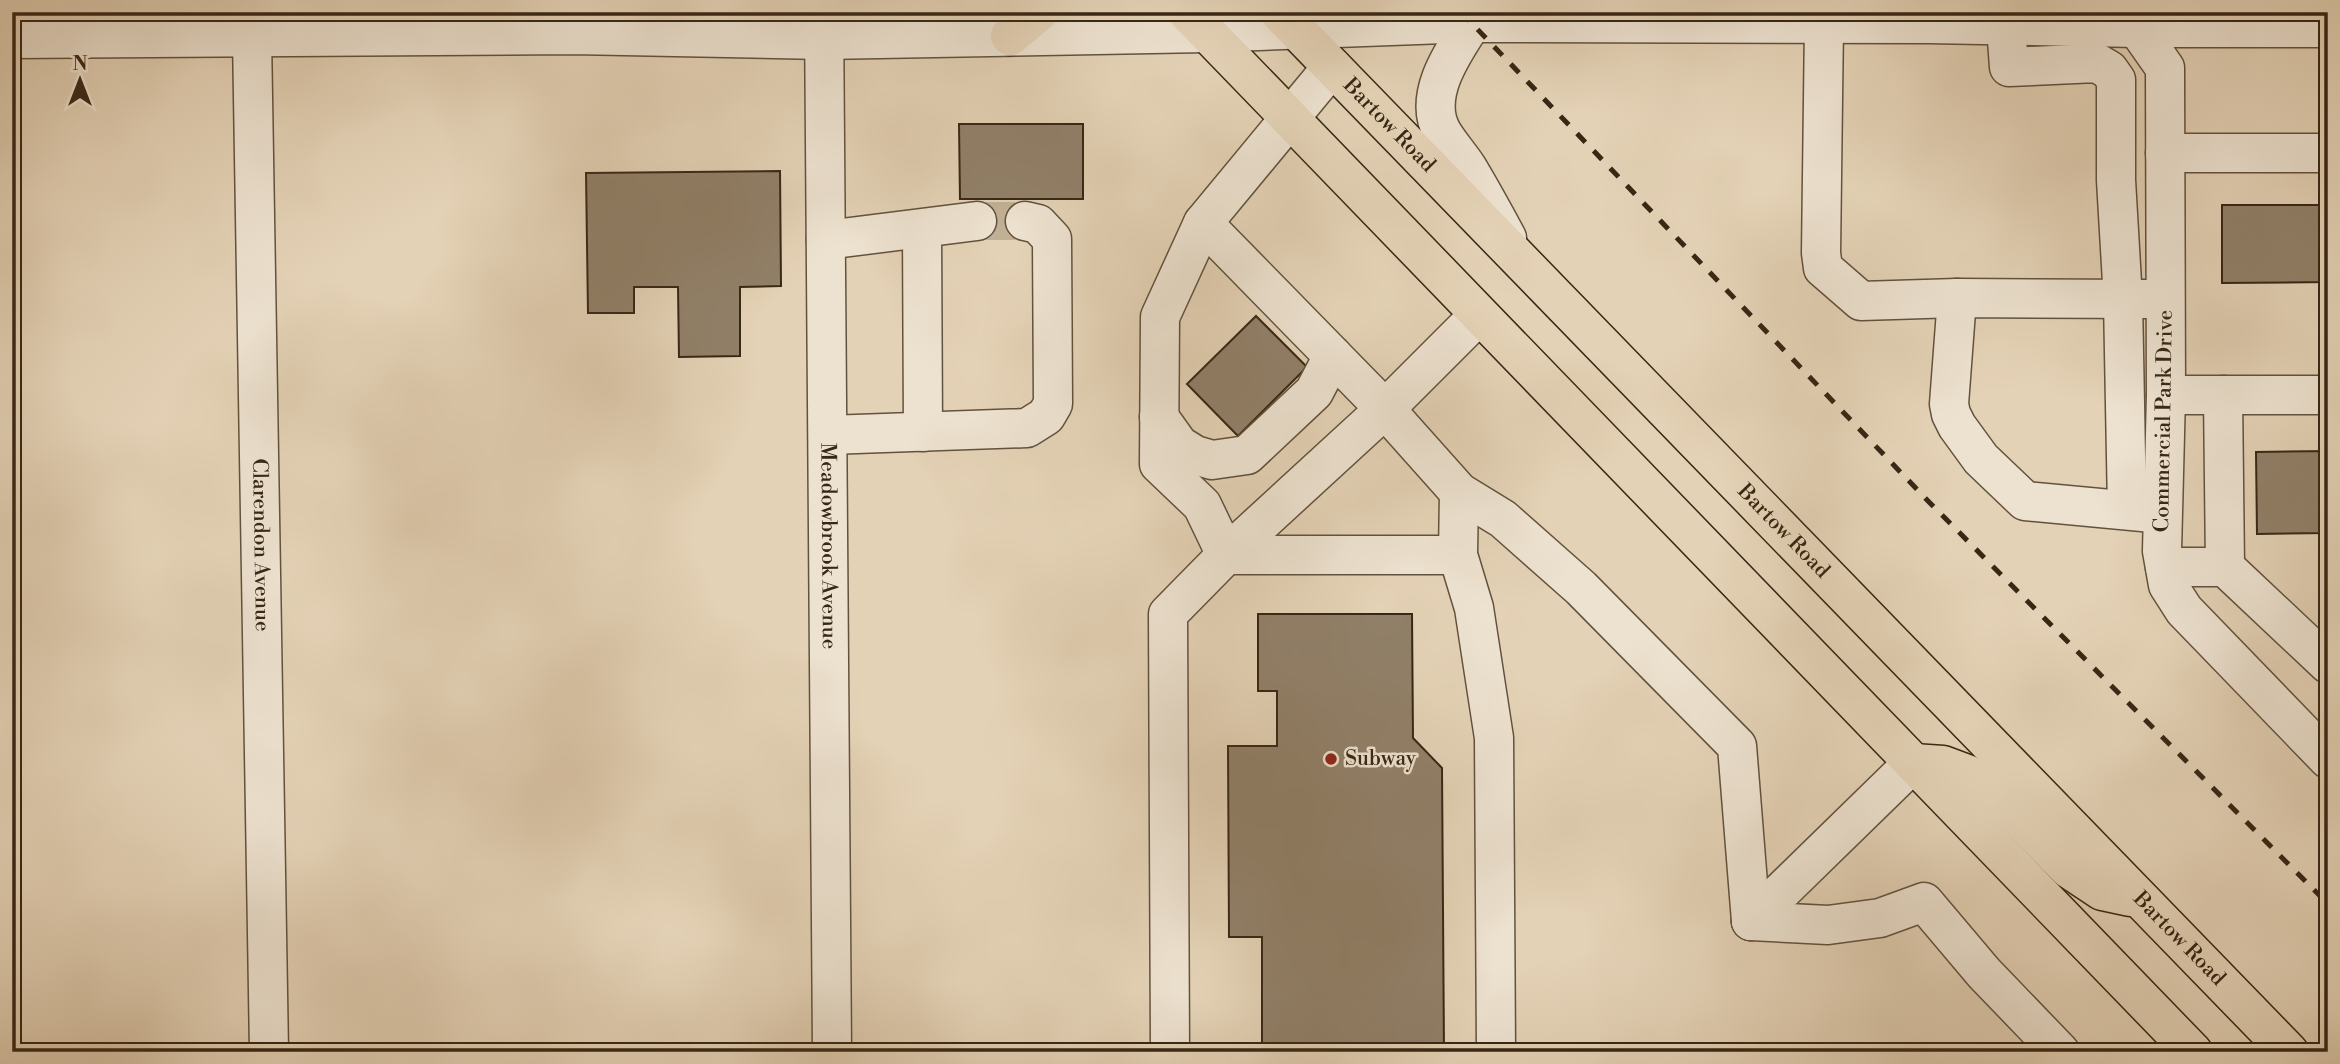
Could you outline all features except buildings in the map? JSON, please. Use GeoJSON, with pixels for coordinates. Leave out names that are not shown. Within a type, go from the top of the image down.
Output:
{"type":"FeatureCollection","features":[{"type":"Feature","properties":{"kind":"main road","name":"Bartow Road"},"geometry":{"type":"LineString","coordinates":[[1288,21],[2289,1052]]}},
{"type":"Feature","properties":{"kind":"main road"},"geometry":{"type":"LineString","coordinates":[[1196,22],[2193,1052]]}},
{"type":"Feature","properties":{"kind":"main road"},"geometry":{"type":"LineString","coordinates":[[1913,763],[1943,765],[1967,774],[1990,789],[2069,869],[2102,891],[2140,899]]}},
{"type":"Feature","properties":{"kind":"street"},"geometry":{"type":"LineString","coordinates":[[12,39],[252,37],[573,24],[824,26],[1288,21],[1472,23],[1584,17],[1759,18],[1824,34],[1928,18],[2006,26],[2133,20],[2328,29]]}},
{"type":"Feature","properties":{"kind":"street","name":"Commercial Park Drive"},"geometry":{"type":"LineString","coordinates":[[2133,20],[2165,68],[2166,395],[2145,512],[2162,551],[2168,585],[2183,610],[2328,760]]}},
{"type":"Feature","properties":{"kind":"street"},"geometry":{"type":"LineString","coordinates":[[1472,23],[1448,59],[1436,107],[1441,130],[1467,167],[1520,260]]}},
{"type":"Feature","properties":{"kind":"street","name":"Meadowbrook Avenue"},"geometry":{"type":"LineString","coordinates":[[824,26],[832,1052]]}},
{"type":"Feature","properties":{"kind":"street"},"geometry":{"type":"LineString","coordinates":[[1957,298],[1949,394],[1951,415],[1981,459],[2025,501],[2145,512],[2123,300],[2116,180],[2116,80],[2109,70],[2097,63],[2009,67],[2006,26]]}},
{"type":"Feature","properties":{"kind":"street"},"geometry":{"type":"LineString","coordinates":[[1824,34],[1823,268],[1861,300],[2165,299]]}},
{"type":"Feature","properties":{"kind":"street","name":"Clarendon Avenue"},"geometry":{"type":"LineString","coordinates":[[252,37],[268,1052]]}},
{"type":"Feature","properties":{"kind":"street"},"geometry":{"type":"LineString","coordinates":[[1226,555],[1202,505],[1159,464],[1160,317],[1203,223],[1332,67]]}},
{"type":"Feature","properties":{"kind":"street"},"geometry":{"type":"LineString","coordinates":[[2116,180],[2165,168],[2328,153]]}},
{"type":"Feature","properties":{"kind":"street"},"geometry":{"type":"LineString","coordinates":[[826,240],[977,222]]}},
{"type":"Feature","properties":{"kind":"street"},"geometry":{"type":"LineString","coordinates":[[828,435],[1027,428],[1046,416],[1053,404],[1052,239],[1038,224],[1025,222]]}},
{"type":"Feature","properties":{"kind":"street"},"geometry":{"type":"LineString","coordinates":[[1203,223],[1385,409],[1459,492],[1503,519],[1581,588],[1737,746],[1751,921]]}},
{"type":"Feature","properties":{"kind":"street"},"geometry":{"type":"LineString","coordinates":[[922,229],[923,432]]}},
{"type":"Feature","properties":{"kind":"street"},"geometry":{"type":"LineString","coordinates":[[1170,1052],[1168,614],[1226,555],[1385,409],[1479,315]]}},
{"type":"Feature","properties":{"kind":"street"},"geometry":{"type":"LineString","coordinates":[[1159,417],[1179,445],[1195,455],[1212,460],[1247,455],[1314,392],[1333,356]]}},
{"type":"Feature","properties":{"kind":"street"},"geometry":{"type":"LineString","coordinates":[[2166,395],[2328,395]]}},
{"type":"Feature","properties":{"kind":"street"},"geometry":{"type":"LineString","coordinates":[[2223,395],[2225,567]]}},
{"type":"Feature","properties":{"kind":"street"},"geometry":{"type":"LineString","coordinates":[[1459,492],[1458,555],[1474,608],[1494,738],[1496,1052]]}},
{"type":"Feature","properties":{"kind":"street"},"geometry":{"type":"LineString","coordinates":[[1226,555],[1458,555]]}},
{"type":"Feature","properties":{"kind":"street"},"geometry":{"type":"LineString","coordinates":[[2165,567],[2225,567],[2328,664]]}},
{"type":"Feature","properties":{"kind":"street"},"geometry":{"type":"LineString","coordinates":[[1751,921],[1913,763]]}},
{"type":"Feature","properties":{"kind":"street"},"geometry":{"type":"LineString","coordinates":[[1751,921],[1828,925],[1880,918],[1924,902],[1984,973],[2060,1052]]}},
{"type":"Feature","properties":{"kind":"tunnel"},"geometry":{"type":"LineString","coordinates":[[977,221],[1025,221]]}},
{"type":"Feature","properties":{"kind":"railway"},"geometry":{"type":"LineString","coordinates":[[1461,12],[1930,503],[2328,904]]}},
{"type":"Feature","properties":{"kind":"place","name":"Subway"},"geometry":{"type":"Point","coordinates":[1331,759]}}]}
